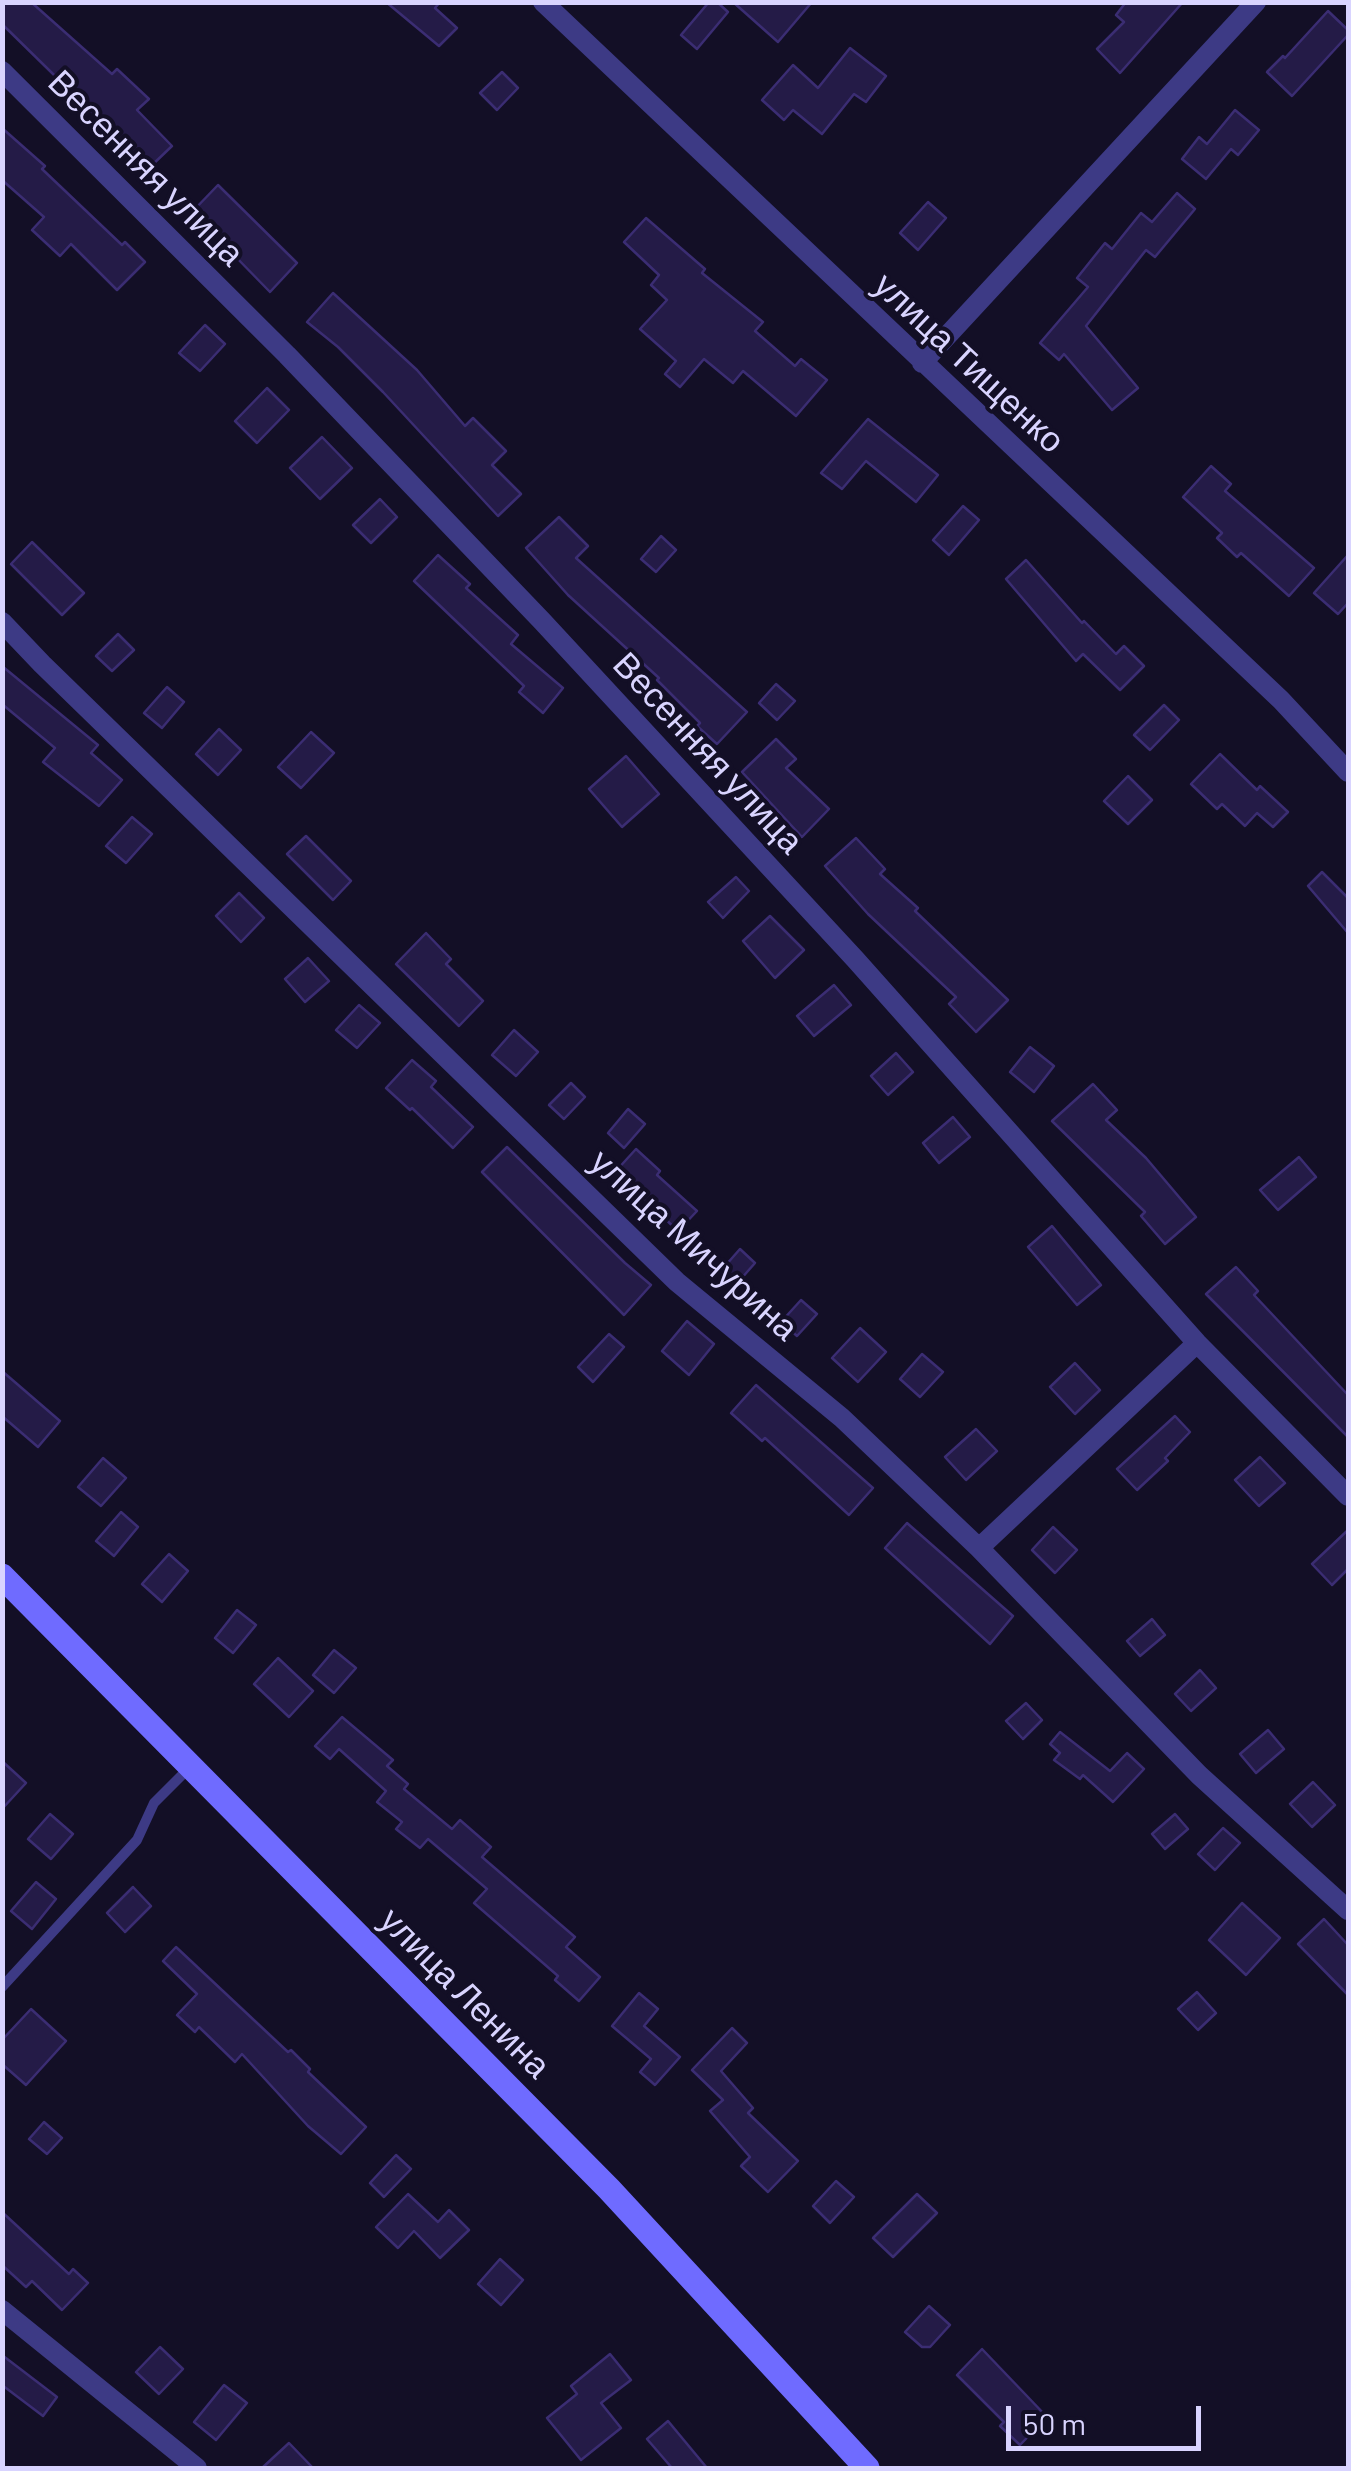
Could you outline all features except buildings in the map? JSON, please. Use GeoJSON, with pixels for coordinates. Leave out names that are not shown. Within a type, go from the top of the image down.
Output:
{"type":"FeatureCollection","features":[{"type":"Feature","properties":{"kind":"main road","name":"улица Ленина"},"geometry":{"type":"LineString","coordinates":[[2,1576],[609,2189],[866,2468]]}},
{"type":"Feature","properties":{"kind":"street","name":"улица Тищенко"},"geometry":{"type":"LineString","coordinates":[[543,2],[1280,700],[1348,772]]}},
{"type":"Feature","properties":{"kind":"street"},"geometry":{"type":"LineString","coordinates":[[922,363],[1256,2]]}},
{"type":"Feature","properties":{"kind":"street","name":"Весенняя улица"},"geometry":{"type":"LineString","coordinates":[[2,70],[287,355],[542,621],[855,959],[1196,1343],[1348,1496]]}},
{"type":"Feature","properties":{"kind":"street","name":"улица Мичурина"},"geometry":{"type":"LineString","coordinates":[[2,622],[677,1282],[842,1418],[979,1548],[1198,1775],[1348,1910]]}},
{"type":"Feature","properties":{"kind":"street"},"geometry":{"type":"LineString","coordinates":[[979,1548],[1196,1343]]}},
{"type":"Feature","properties":{"kind":"street"},"geometry":{"type":"LineString","coordinates":[[2,2310],[197,2468]]}},
{"type":"Feature","properties":{"kind":"lane"},"geometry":{"type":"LineString","coordinates":[[2,1987],[137,1840],[154,1804],[191,1765]]}}]}
